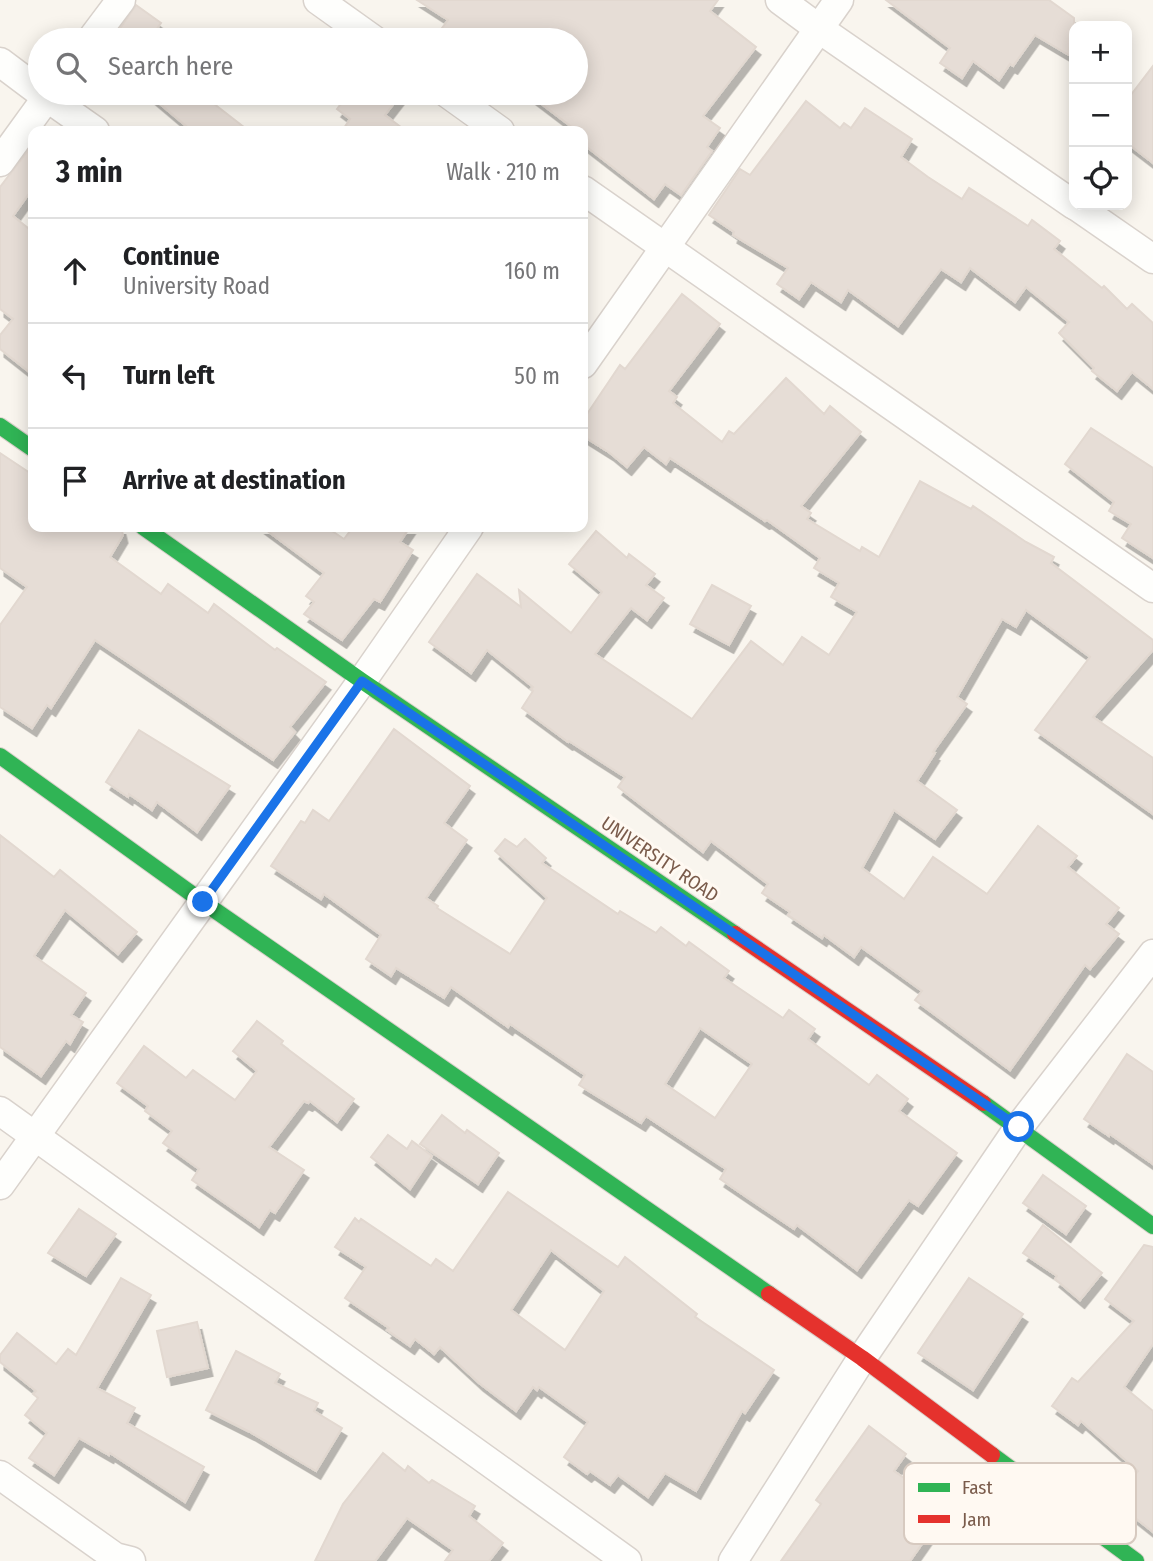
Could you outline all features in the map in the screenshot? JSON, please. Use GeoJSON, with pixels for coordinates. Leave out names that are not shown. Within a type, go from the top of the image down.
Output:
{"type":"FeatureCollection","features":[{"type":"Feature","properties":{"kind":"street"},"geometry":{"type":"LineString","coordinates":[[99,28],[121,0]]}},
{"type":"Feature","properties":{"kind":"street"},"geometry":{"type":"LineString","coordinates":[[318,0],[357,28]]}},
{"type":"Feature","properties":{"kind":"street"},"geometry":{"type":"LineString","coordinates":[[780,0],[1069,202]]}},
{"type":"Feature","properties":{"kind":"street"},"geometry":{"type":"LineString","coordinates":[[588,357],[839,0]]}},
{"type":"Feature","properties":{"kind":"street"},"geometry":{"type":"LineString","coordinates":[[0,62],[28,82]]}},
{"type":"Feature","properties":{"kind":"street"},"geometry":{"type":"LineString","coordinates":[[0,162],[37,105]]}},
{"type":"Feature","properties":{"kind":"street"},"geometry":{"type":"LineString","coordinates":[[59,105],[88,126]]}},
{"type":"Feature","properties":{"kind":"street"},"geometry":{"type":"LineString","coordinates":[[464,105],[493,126]]}},
{"type":"Feature","properties":{"kind":"street"},"geometry":{"type":"LineString","coordinates":[[588,194],[1153,587]]}},
{"type":"Feature","properties":{"kind":"street"},"geometry":{"type":"LineString","coordinates":[[1081,210],[1153,259]]}},
{"type":"Feature","properties":{"kind":"street"},"geometry":{"type":"LineString","coordinates":[[0,426],[28,446]]}},
{"type":"Feature","properties":{"kind":"street","name":"UNIVERSITY ROAD"},"geometry":{"type":"LineString","coordinates":[[150,532],[362,681],[1019,1127],[1153,1226]]}},
{"type":"Feature","properties":{"kind":"street"},"geometry":{"type":"LineString","coordinates":[[0,1185],[362,681],[466,532]]}},
{"type":"Feature","properties":{"kind":"street"},"geometry":{"type":"LineString","coordinates":[[0,756],[203,902],[862,1358],[1004,1463]]}},
{"type":"Feature","properties":{"kind":"street"},"geometry":{"type":"LineString","coordinates":[[733,1561],[862,1358],[1019,1127],[1153,954]]}},
{"type":"Feature","properties":{"kind":"street"},"geometry":{"type":"LineString","coordinates":[[0,1111],[627,1561]]}},
{"type":"Feature","properties":{"kind":"street"},"geometry":{"type":"LineString","coordinates":[[0,1475],[115,1557],[131,1561]]}},
{"type":"Feature","properties":{"kind":"street"},"geometry":{"type":"LineString","coordinates":[[1113,1544],[1136,1561]]}},
{"type":"Feature","properties":{"kind":"building"},"geometry":{"type":"Polygon","coordinates":[[[417,0],[718,0],[710,11],[756,47],[703,116],[720,128],[707,147],[712,151],[681,195],[665,184],[654,199],[588,148],[588,126],[570,126],[543,105],[588,105],[588,28],[442,28],[448,20],[417,0]]]}},
{"type":"Feature","properties":{"kind":"building"},"geometry":{"type":"Polygon","coordinates":[[[886,0],[1049,0],[1074,18],[1074,21],[1069,21],[1069,55],[1035,35],[1013,66],[1010,64],[999,80],[973,61],[962,78],[940,63],[950,48],[886,0]]]}},
{"type":"Feature","properties":{"kind":"building"},"geometry":{"type":"Polygon","coordinates":[[[136,5],[161,23],[157,28],[120,28],[136,5]]]}},
{"type":"Feature","properties":{"kind":"building"},"geometry":{"type":"Polygon","coordinates":[[[1153,66],[1153,163],[1132,147],[1132,93],[1153,66]]]}},
{"type":"Feature","properties":{"kind":"building"},"geometry":{"type":"Polygon","coordinates":[[[806,101],[840,128],[844,123],[851,128],[865,108],[912,139],[901,157],[928,177],[962,199],[969,188],[1028,226],[1032,220],[1060,241],[1054,249],[1102,288],[1104,286],[1127,309],[1132,304],[1153,323],[1153,389],[1132,372],[1117,391],[1092,371],[1094,368],[1059,333],[1069,322],[1026,287],[1015,302],[970,268],[961,282],[941,269],[898,326],[848,290],[841,302],[811,282],[799,299],[777,284],[788,268],[733,235],[734,232],[709,215],[740,169],[750,175],[806,101]]]}},
{"type":"Feature","properties":{"kind":"building"},"geometry":{"type":"Polygon","coordinates":[[[161,105],[215,105],[243,126],[186,126],[161,105]]]}},
{"type":"Feature","properties":{"kind":"building"},"geometry":{"type":"Polygon","coordinates":[[[340,105],[393,105],[385,115],[399,126],[345,126],[350,119],[337,109],[340,105]]]}},
{"type":"Feature","properties":{"kind":"building"},"geometry":{"type":"Polygon","coordinates":[[[28,151],[28,195],[13,216],[28,228],[28,371],[0,349],[0,335],[13,319],[0,309],[0,187],[28,151]]]}},
{"type":"Feature","properties":{"kind":"building"},"geometry":{"type":"Polygon","coordinates":[[[682,294],[720,324],[669,391],[677,397],[673,403],[722,442],[729,431],[734,434],[786,378],[824,414],[830,406],[861,432],[801,506],[811,513],[807,519],[860,551],[862,547],[879,557],[920,481],[971,509],[973,506],[1026,542],[1054,557],[1051,563],[1153,640],[1153,650],[1093,717],[1153,758],[1153,814],[1035,730],[1090,657],[1026,610],[1016,627],[1002,619],[957,697],[967,704],[933,752],[935,753],[917,781],[957,810],[935,839],[894,810],[862,868],[904,899],[933,857],[987,894],[1038,826],[1077,856],[1068,867],[1119,908],[1106,924],[1119,934],[1090,969],[1085,965],[1010,1070],[915,1000],[922,991],[861,947],[854,957],[824,935],[822,938],[762,893],[768,884],[711,841],[703,852],[618,787],[625,777],[568,742],[522,708],[533,687],[487,650],[471,673],[429,642],[477,574],[521,607],[519,590],[571,633],[602,592],[569,564],[596,531],[627,558],[629,554],[655,574],[646,585],[664,598],[647,620],[631,608],[595,654],[692,719],[751,641],[783,665],[802,637],[829,655],[857,612],[831,597],[839,583],[814,568],[820,558],[767,520],[670,458],[666,464],[644,447],[627,467],[588,439],[588,413],[620,365],[625,369],[682,294]]]}},
{"type":"Feature","properties":{"kind":"building"},"geometry":{"type":"Polygon","coordinates":[[[1091,428],[1153,468],[1153,558],[1122,538],[1131,524],[1109,511],[1114,502],[1065,464],[1091,428]]]}},
{"type":"Feature","properties":{"kind":"building"},"geometry":{"type":"Polygon","coordinates":[[[0,453],[28,472],[28,532],[122,532],[110,557],[161,594],[168,584],[208,613],[214,604],[275,650],[277,648],[326,682],[290,727],[295,732],[273,760],[95,640],[51,708],[47,705],[32,728],[0,707],[0,625],[27,587],[0,568],[0,453]]]}},
{"type":"Feature","properties":{"kind":"building"},"geometry":{"type":"Polygon","coordinates":[[[269,532],[334,532],[344,539],[349,532],[407,532],[400,542],[413,550],[380,602],[374,599],[342,640],[304,614],[314,602],[306,596],[324,573],[269,532]]]}},
{"type":"Feature","properties":{"kind":"building"},"geometry":{"type":"Polygon","coordinates":[[[712,585],[751,606],[729,645],[690,624],[712,585]]]}},
{"type":"Feature","properties":{"kind":"building"},"geometry":{"type":"Polygon","coordinates":[[[394,729],[470,786],[444,823],[467,840],[426,898],[438,906],[437,908],[510,954],[547,898],[495,851],[505,839],[517,847],[525,839],[546,858],[542,863],[618,914],[620,911],[656,933],[661,927],[686,946],[689,942],[729,971],[724,978],[783,1018],[789,1010],[815,1029],[808,1039],[869,1085],[877,1075],[908,1099],[899,1111],[957,1153],[918,1206],[909,1200],[857,1270],[797,1225],[794,1229],[720,1179],[726,1169],[646,1116],[641,1123],[579,1085],[585,1075],[510,1024],[508,1027],[451,987],[444,998],[396,968],[391,976],[366,959],[381,935],[324,894],[321,899],[271,866],[301,821],[305,823],[313,810],[329,821],[394,729]],[[700,1028],[665,1084],[715,1118],[752,1064],[700,1028]]]}},
{"type":"Feature","properties":{"kind":"building"},"geometry":{"type":"Polygon","coordinates":[[[139,730],[230,786],[197,832],[157,802],[152,810],[106,782],[139,730]]]}},
{"type":"Feature","properties":{"kind":"building"},"geometry":{"type":"Polygon","coordinates":[[[0,835],[54,877],[60,870],[137,932],[118,954],[65,910],[34,956],[86,993],[71,1015],[83,1022],[70,1044],[66,1041],[41,1076],[0,1047],[0,835]]]}},
{"type":"Feature","properties":{"kind":"building"},"geometry":{"type":"Polygon","coordinates":[[[257,1021],[283,1041],[281,1044],[354,1099],[337,1122],[310,1101],[304,1101],[269,1147],[304,1170],[275,1213],[270,1210],[259,1227],[192,1180],[199,1169],[163,1143],[172,1131],[145,1111],[148,1106],[117,1083],[144,1046],[186,1078],[193,1070],[235,1100],[257,1071],[233,1051],[257,1021]]]}},
{"type":"Feature","properties":{"kind":"building"},"geometry":{"type":"Polygon","coordinates":[[[1127,1054],[1153,1072],[1153,1164],[1084,1119],[1127,1054]]]}},
{"type":"Feature","properties":{"kind":"building"},"geometry":{"type":"Polygon","coordinates":[[[442,1115],[465,1133],[467,1130],[499,1153],[478,1184],[420,1144],[442,1115]]]}},
{"type":"Feature","properties":{"kind":"building"},"geometry":{"type":"Polygon","coordinates":[[[388,1135],[407,1149],[412,1141],[432,1156],[410,1189],[371,1157],[388,1135]]]}},
{"type":"Feature","properties":{"kind":"building"},"geometry":{"type":"Polygon","coordinates":[[[1043,1175],[1086,1206],[1066,1234],[1023,1203],[1043,1175]]]}},
{"type":"Feature","properties":{"kind":"building"},"geometry":{"type":"Polygon","coordinates":[[[508,1192],[618,1267],[625,1257],[697,1314],[695,1317],[774,1370],[745,1413],[742,1411],[696,1491],[665,1473],[648,1497],[618,1475],[610,1485],[590,1471],[587,1474],[564,1457],[588,1422],[539,1387],[537,1390],[533,1387],[516,1411],[479,1383],[440,1347],[434,1354],[415,1339],[410,1346],[345,1298],[366,1267],[335,1247],[355,1218],[359,1222],[361,1219],[431,1266],[436,1259],[453,1271],[508,1192]],[[551,1250],[511,1310],[565,1350],[604,1291],[551,1250]]]}},
{"type":"Feature","properties":{"kind":"building"},"geometry":{"type":"Polygon","coordinates":[[[79,1209],[116,1234],[86,1276],[48,1253],[79,1209]]]}},
{"type":"Feature","properties":{"kind":"building"},"geometry":{"type":"Polygon","coordinates":[[[1043,1225],[1102,1273],[1080,1300],[1055,1279],[1057,1276],[1023,1253],[1043,1225]]]}},
{"type":"Feature","properties":{"kind":"building"},"geometry":{"type":"Polygon","coordinates":[[[1144,1245],[1153,1247],[1153,1344],[1124,1387],[1153,1411],[1153,1532],[1136,1518],[1136,1463],[1129,1463],[1081,1421],[1078,1425],[1052,1406],[1072,1378],[1078,1382],[1134,1321],[1105,1299],[1144,1245]]]}},
{"type":"Feature","properties":{"kind":"building"},"geometry":{"type":"Polygon","coordinates":[[[121,1278],[151,1295],[97,1388],[135,1408],[127,1423],[204,1467],[185,1502],[110,1453],[109,1455],[79,1438],[54,1475],[29,1458],[47,1433],[25,1415],[38,1398],[33,1394],[36,1391],[0,1362],[0,1355],[17,1333],[56,1364],[68,1349],[76,1355],[121,1278]]]}},
{"type":"Feature","properties":{"kind":"building"},"geometry":{"type":"Polygon","coordinates":[[[969,1278],[1023,1314],[973,1390],[918,1353],[969,1278]]]}},
{"type":"Feature","properties":{"kind":"building"},"geometry":{"type":"Polygon","coordinates":[[[197,1322],[208,1368],[167,1377],[157,1331],[197,1322]]]}},
{"type":"Feature","properties":{"kind":"building"},"geometry":{"type":"Polygon","coordinates":[[[236,1351],[280,1374],[275,1383],[318,1403],[314,1411],[342,1428],[316,1471],[206,1410],[236,1351]]]}},
{"type":"Feature","properties":{"kind":"building"},"geometry":{"type":"Polygon","coordinates":[[[869,1426],[906,1454],[894,1471],[904,1478],[904,1544],[922,1544],[910,1561],[781,1561],[821,1504],[816,1500],[869,1426]]]}},
{"type":"Feature","properties":{"kind":"building"},"geometry":{"type":"Polygon","coordinates":[[[383,1453],[405,1471],[408,1466],[429,1483],[432,1480],[475,1506],[469,1516],[503,1543],[489,1561],[445,1561],[453,1550],[407,1518],[375,1561],[315,1561],[343,1504],[383,1453]]]}},
{"type":"Feature","properties":{"kind":"traffic: fast"},"geometry":{"type":"LineString","coordinates":[[0,426],[28,446]]}},
{"type":"Feature","properties":{"kind":"traffic: fast"},"geometry":{"type":"LineString","coordinates":[[150,532],[362,681],[735,934]]}},
{"type":"Feature","properties":{"kind":"traffic: fast"},"geometry":{"type":"LineString","coordinates":[[0,756],[203,902],[769,1294]]}},
{"type":"Feature","properties":{"kind":"traffic: fast"},"geometry":{"type":"LineString","coordinates":[[983,1103],[1153,1226]]}},
{"type":"Feature","properties":{"kind":"traffic: fast"},"geometry":{"type":"LineString","coordinates":[[992,1455],[1003,1463]]}},
{"type":"Feature","properties":{"kind":"traffic: fast"},"geometry":{"type":"LineString","coordinates":[[1113,1544],[1136,1561]]}},
{"type":"Feature","properties":{"kind":"traffic: jam"},"geometry":{"type":"LineString","coordinates":[[735,934],[983,1103]]}},
{"type":"Feature","properties":{"kind":"traffic: jam"},"geometry":{"type":"LineString","coordinates":[[769,1294],[862,1358],[992,1455]]}},
{"type":"Feature","properties":{"kind":"route"},"geometry":{"type":"LineString","coordinates":[[203,902],[362,681],[1019,1127]]}}]}
